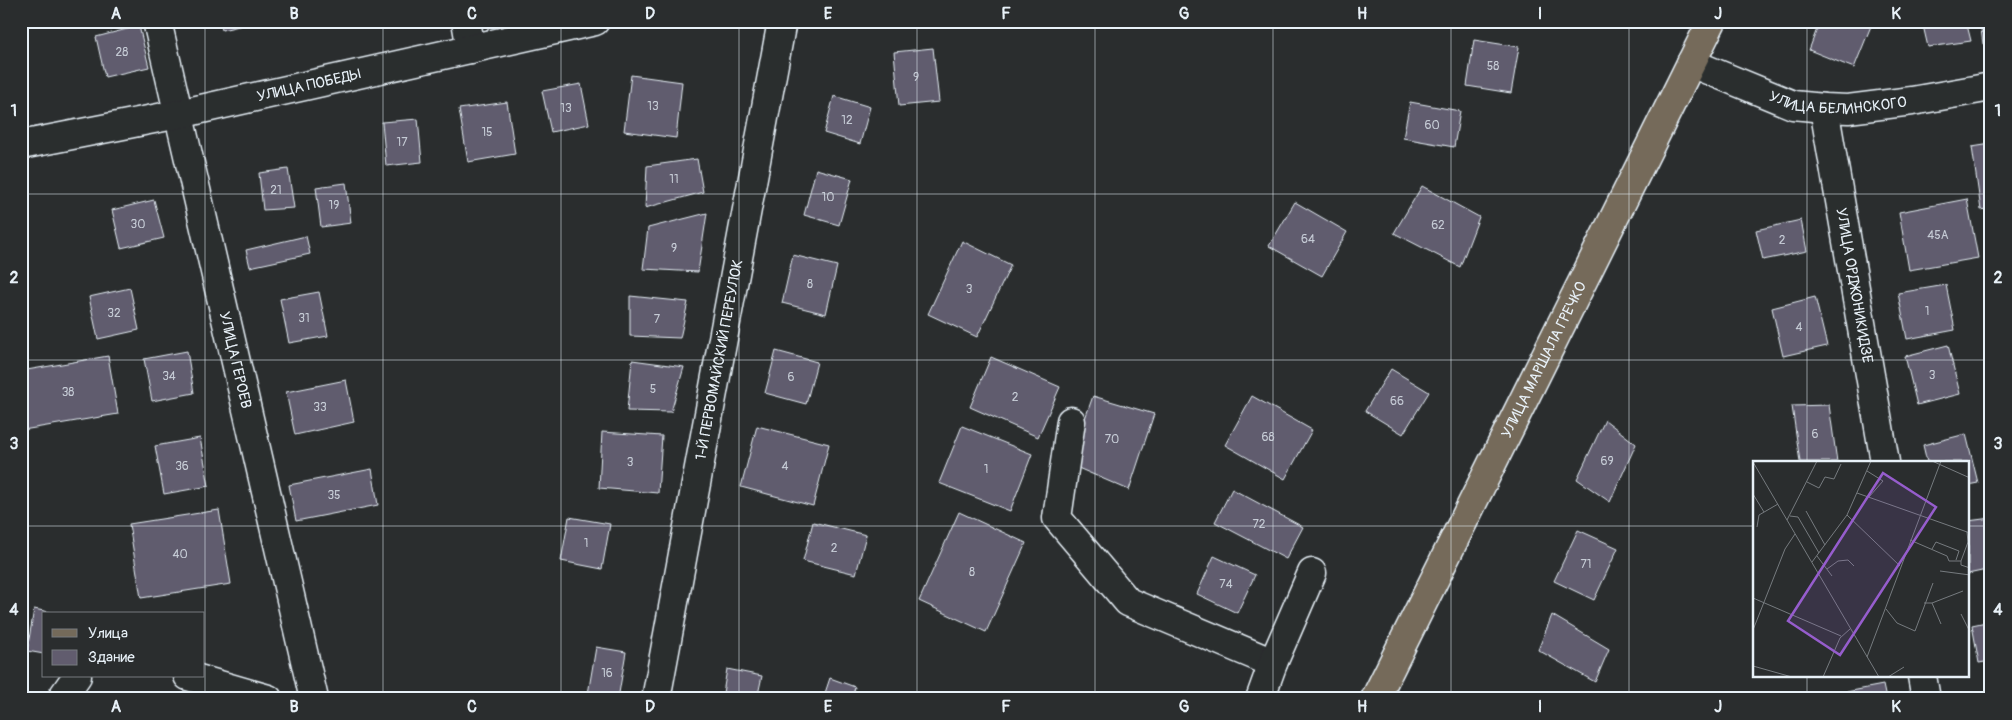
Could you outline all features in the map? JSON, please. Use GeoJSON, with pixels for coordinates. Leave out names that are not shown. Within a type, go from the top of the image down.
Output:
{"type":"FeatureCollection","features":[{"type":"Feature","properties":{"kind":"main road","name":"УЛИЦА МАРШАЛА ГРЕЧКО"},"geometry":{"type":"LineString","coordinates":[[1375,699],[1712,21]]}},
{"type":"Feature","properties":{"kind":"street","name":"УЛИЦА ГЕРОЕВ"},"geometry":{"type":"LineString","coordinates":[[157,21],[314,699]]}},
{"type":"Feature","properties":{"kind":"street"},"geometry":{"type":"LineString","coordinates":[[466,21],[471,48]]}},
{"type":"Feature","properties":{"kind":"street","name":"УЛИЦА ПОБЕДЫ"},"geometry":{"type":"LineString","coordinates":[[21,144],[179,114],[595,21]]}},
{"type":"Feature","properties":{"kind":"street","name":"1-Й ПЕРВОМАЙСКИЙ ПЕРЕУЛОК"},"geometry":{"type":"LineString","coordinates":[[656,699],[782,21]]}},
{"type":"Feature","properties":{"kind":"street","name":"УЛИЦА БЕЛИНСКОГО"},"geometry":{"type":"LineString","coordinates":[[1691,63],[1793,105],[1824,108],[1848,109],[1912,101],[1991,86]]}},
{"type":"Feature","properties":{"kind":"street","name":"УЛИЦА ОРДЖОНИКИДЗЕ"},"geometry":{"type":"LineString","coordinates":[[1824,108],[1885,461]]}},
{"type":"Feature","properties":{"kind":"street"},"geometry":{"type":"LineString","coordinates":[[1071,421],[1057,518],[1128,602],[1272,663]]}},
{"type":"Feature","properties":{"kind":"street"},"geometry":{"type":"LineString","coordinates":[[1260,699],[1272,663],[1312,573]]}},
{"type":"Feature","properties":{"kind":"street"},"geometry":{"type":"LineString","coordinates":[[61,699],[76,678]]}},
{"type":"Feature","properties":{"kind":"street"},"geometry":{"type":"LineString","coordinates":[[195,678],[268,699]]}},
{"type":"Feature","properties":{"kind":"street"},"geometry":{"type":"LineString","coordinates":[[1922,678],[1926,699]]}},
{"type":"Feature","properties":{"kind":"building"},"geometry":{"type":"Polygon","coordinates":[[[220,21],[256,21],[256,22],[222,30],[220,21]]]}},
{"type":"Feature","properties":{"kind":"building"},"geometry":{"type":"Polygon","coordinates":[[[1820,21],[1873,21],[1854,68],[1809,50],[1820,21]]]}},
{"type":"Feature","properties":{"kind":"building"},"geometry":{"type":"Polygon","coordinates":[[[1922,21],[1966,21],[1971,41],[1928,47],[1922,21]]]}},
{"type":"Feature","properties":{"kind":"building"},"geometry":{"type":"Polygon","coordinates":[[[1980,21],[1991,21],[1991,43],[1983,44],[1980,21]]]}},
{"type":"Feature","properties":{"kind":"building"},"geometry":{"type":"Polygon","coordinates":[[[139,26],[149,67],[105,77],[96,37],[139,26]]]}},
{"type":"Feature","properties":{"kind":"building"},"geometry":{"type":"Polygon","coordinates":[[[1474,40],[1519,47],[1511,93],[1467,86],[1474,40]]]}},
{"type":"Feature","properties":{"kind":"building"},"geometry":{"type":"Polygon","coordinates":[[[933,48],[939,102],[899,106],[894,52],[933,48]]]}},
{"type":"Feature","properties":{"kind":"building"},"geometry":{"type":"Polygon","coordinates":[[[631,75],[682,82],[676,138],[624,131],[631,75]]]}},
{"type":"Feature","properties":{"kind":"building"},"geometry":{"type":"Polygon","coordinates":[[[581,84],[589,124],[551,132],[542,91],[581,84]]]}},
{"type":"Feature","properties":{"kind":"building"},"geometry":{"type":"Polygon","coordinates":[[[834,96],[870,107],[860,144],[824,133],[834,96]]]}},
{"type":"Feature","properties":{"kind":"building"},"geometry":{"type":"Polygon","coordinates":[[[507,102],[515,154],[468,162],[459,109],[507,102]]]}},
{"type":"Feature","properties":{"kind":"building"},"geometry":{"type":"Polygon","coordinates":[[[1410,102],[1460,111],[1454,147],[1403,138],[1410,102]]]}},
{"type":"Feature","properties":{"kind":"building"},"geometry":{"type":"Polygon","coordinates":[[[418,119],[422,162],[386,166],[382,122],[418,119]]]}},
{"type":"Feature","properties":{"kind":"building"},"geometry":{"type":"Polygon","coordinates":[[[1991,144],[1991,208],[1981,210],[1972,147],[1991,144]]]}},
{"type":"Feature","properties":{"kind":"building"},"geometry":{"type":"Polygon","coordinates":[[[697,159],[703,192],[645,208],[647,166],[697,159]]]}},
{"type":"Feature","properties":{"kind":"building"},"geometry":{"type":"Polygon","coordinates":[[[288,169],[294,208],[263,210],[259,173],[288,169]]]}},
{"type":"Feature","properties":{"kind":"building"},"geometry":{"type":"Polygon","coordinates":[[[816,169],[852,179],[839,225],[804,215],[816,169]]]}},
{"type":"Feature","properties":{"kind":"building"},"geometry":{"type":"Polygon","coordinates":[[[346,183],[351,223],[321,227],[316,187],[346,183]]]}},
{"type":"Feature","properties":{"kind":"building"},"geometry":{"type":"Polygon","coordinates":[[[1422,186],[1479,217],[1460,267],[1394,233],[1422,186]]]}},
{"type":"Feature","properties":{"kind":"building"},"geometry":{"type":"Polygon","coordinates":[[[1967,199],[1978,258],[1909,270],[1899,212],[1967,199]]]}},
{"type":"Feature","properties":{"kind":"building"},"geometry":{"type":"Polygon","coordinates":[[[154,200],[164,238],[121,248],[112,210],[154,200]]]}},
{"type":"Feature","properties":{"kind":"building"},"geometry":{"type":"Polygon","coordinates":[[[1295,202],[1347,232],[1322,276],[1269,246],[1295,202]]]}},
{"type":"Feature","properties":{"kind":"building"},"geometry":{"type":"Polygon","coordinates":[[[707,213],[698,272],[643,269],[648,228],[707,213]]]}},
{"type":"Feature","properties":{"kind":"building"},"geometry":{"type":"Polygon","coordinates":[[[1801,220],[1807,251],[1763,260],[1756,230],[1801,220]]]}},
{"type":"Feature","properties":{"kind":"building"},"geometry":{"type":"Polygon","coordinates":[[[306,236],[310,254],[250,267],[246,250],[306,236]]]}},
{"type":"Feature","properties":{"kind":"building"},"geometry":{"type":"Polygon","coordinates":[[[962,241],[1011,265],[977,337],[928,314],[962,241]]]}},
{"type":"Feature","properties":{"kind":"building"},"geometry":{"type":"Polygon","coordinates":[[[793,255],[837,266],[826,314],[782,303],[793,255]]]}},
{"type":"Feature","properties":{"kind":"building"},"geometry":{"type":"Polygon","coordinates":[[[1946,285],[1955,330],[1907,339],[1898,293],[1946,285]]]}},
{"type":"Feature","properties":{"kind":"building"},"geometry":{"type":"Polygon","coordinates":[[[130,288],[139,330],[98,339],[89,297],[130,288]]]}},
{"type":"Feature","properties":{"kind":"building"},"geometry":{"type":"Polygon","coordinates":[[[319,292],[328,336],[289,343],[280,299],[319,292]]]}},
{"type":"Feature","properties":{"kind":"building"},"geometry":{"type":"Polygon","coordinates":[[[630,296],[688,302],[680,338],[630,336],[630,296]]]}},
{"type":"Feature","properties":{"kind":"building"},"geometry":{"type":"Polygon","coordinates":[[[1815,297],[1827,346],[1783,356],[1772,308],[1815,297]]]}},
{"type":"Feature","properties":{"kind":"building"},"geometry":{"type":"Polygon","coordinates":[[[1948,345],[1960,394],[1917,405],[1905,356],[1948,345]]]}},
{"type":"Feature","properties":{"kind":"building"},"geometry":{"type":"Polygon","coordinates":[[[187,351],[194,393],[152,401],[144,359],[187,351]]]}},
{"type":"Feature","properties":{"kind":"building"},"geometry":{"type":"Polygon","coordinates":[[[776,351],[817,362],[806,404],[765,393],[776,351]]]}},
{"type":"Feature","properties":{"kind":"building"},"geometry":{"type":"Polygon","coordinates":[[[108,356],[118,414],[23,430],[21,418],[21,371],[108,356]]]}},
{"type":"Feature","properties":{"kind":"building"},"geometry":{"type":"Polygon","coordinates":[[[991,357],[1060,387],[1038,437],[970,407],[991,357]]]}},
{"type":"Feature","properties":{"kind":"building"},"geometry":{"type":"Polygon","coordinates":[[[632,360],[684,367],[671,412],[627,411],[632,360]]]}},
{"type":"Feature","properties":{"kind":"building"},"geometry":{"type":"Polygon","coordinates":[[[1391,369],[1429,392],[1403,434],[1365,411],[1391,369]]]}},
{"type":"Feature","properties":{"kind":"building"},"geometry":{"type":"Polygon","coordinates":[[[346,380],[354,422],[295,435],[286,392],[346,380]]]}},
{"type":"Feature","properties":{"kind":"building"},"geometry":{"type":"Polygon","coordinates":[[[1093,396],[1154,414],[1129,490],[1069,464],[1093,396]]]}},
{"type":"Feature","properties":{"kind":"building"},"geometry":{"type":"Polygon","coordinates":[[[1252,396],[1312,430],[1285,479],[1225,445],[1252,396]]]}},
{"type":"Feature","properties":{"kind":"building"},"geometry":{"type":"Polygon","coordinates":[[[1829,405],[1837,461],[1800,461],[1792,406],[1829,405]]]}},
{"type":"Feature","properties":{"kind":"building"},"geometry":{"type":"Polygon","coordinates":[[[1605,420],[1636,444],[1610,502],[1577,479],[1605,420]]]}},
{"type":"Feature","properties":{"kind":"building"},"geometry":{"type":"Polygon","coordinates":[[[757,426],[829,444],[813,506],[741,487],[757,426]]]}},
{"type":"Feature","properties":{"kind":"building"},"geometry":{"type":"Polygon","coordinates":[[[962,426],[1032,454],[1010,511],[939,483],[962,426]]]}},
{"type":"Feature","properties":{"kind":"building"},"geometry":{"type":"Polygon","coordinates":[[[602,432],[662,436],[658,493],[599,488],[602,432]]]}},
{"type":"Feature","properties":{"kind":"building"},"geometry":{"type":"Polygon","coordinates":[[[1966,434],[1978,483],[1970,485],[1970,461],[1927,461],[1923,445],[1966,434]]]}},
{"type":"Feature","properties":{"kind":"building"},"geometry":{"type":"Polygon","coordinates":[[[200,438],[209,486],[164,494],[155,446],[200,438]]]}},
{"type":"Feature","properties":{"kind":"building"},"geometry":{"type":"Polygon","coordinates":[[[372,469],[378,505],[296,521],[289,485],[372,469]]]}},
{"type":"Feature","properties":{"kind":"building"},"geometry":{"type":"Polygon","coordinates":[[[1232,489],[1303,527],[1286,559],[1215,522],[1232,489]]]}},
{"type":"Feature","properties":{"kind":"building"},"geometry":{"type":"Polygon","coordinates":[[[219,510],[231,584],[141,598],[129,524],[219,510]]]}},
{"type":"Feature","properties":{"kind":"building"},"geometry":{"type":"Polygon","coordinates":[[[959,512],[1026,543],[986,632],[919,601],[959,512]]]}},
{"type":"Feature","properties":{"kind":"building"},"geometry":{"type":"Polygon","coordinates":[[[569,517],[610,524],[602,569],[561,561],[569,517]]]}},
{"type":"Feature","properties":{"kind":"building"},"geometry":{"type":"Polygon","coordinates":[[[1991,518],[1991,569],[1970,574],[1970,521],[1991,518]]]}},
{"type":"Feature","properties":{"kind":"building"},"geometry":{"type":"Polygon","coordinates":[[[813,522],[866,535],[856,574],[803,561],[813,522]]]}},
{"type":"Feature","properties":{"kind":"building"},"geometry":{"type":"Polygon","coordinates":[[[1578,530],[1618,548],[1594,600],[1554,581],[1578,530]]]}},
{"type":"Feature","properties":{"kind":"building"},"geometry":{"type":"Polygon","coordinates":[[[1214,556],[1255,575],[1237,613],[1197,594],[1214,556]]]}},
{"type":"Feature","properties":{"kind":"building"},"geometry":{"type":"Polygon","coordinates":[[[34,609],[49,612],[42,612],[42,654],[27,651],[34,609]]]}},
{"type":"Feature","properties":{"kind":"building"},"geometry":{"type":"Polygon","coordinates":[[[1552,615],[1609,649],[1595,682],[1538,650],[1552,615]]]}},
{"type":"Feature","properties":{"kind":"building"},"geometry":{"type":"Polygon","coordinates":[[[1991,621],[1991,661],[1979,663],[1972,625],[1991,621]]]}},
{"type":"Feature","properties":{"kind":"building"},"geometry":{"type":"Polygon","coordinates":[[[596,647],[626,652],[618,699],[588,694],[596,647]]]}},
{"type":"Feature","properties":{"kind":"building"},"geometry":{"type":"Polygon","coordinates":[[[727,669],[762,676],[757,699],[722,699],[727,669]]]}},
{"type":"Feature","properties":{"kind":"building"},"geometry":{"type":"Polygon","coordinates":[[[830,678],[855,687],[852,699],[823,699],[830,678]]]}},
{"type":"Feature","properties":{"kind":"building"},"geometry":{"type":"Polygon","coordinates":[[[1883,685],[1886,699],[1820,699],[1820,697],[1883,685]]]}},
{"type":"Feature","properties":{"kind":"building"},"geometry":{"type":"Polygon","coordinates":[[[1523,691],[1549,699],[1521,699],[1523,691]]]}}]}
